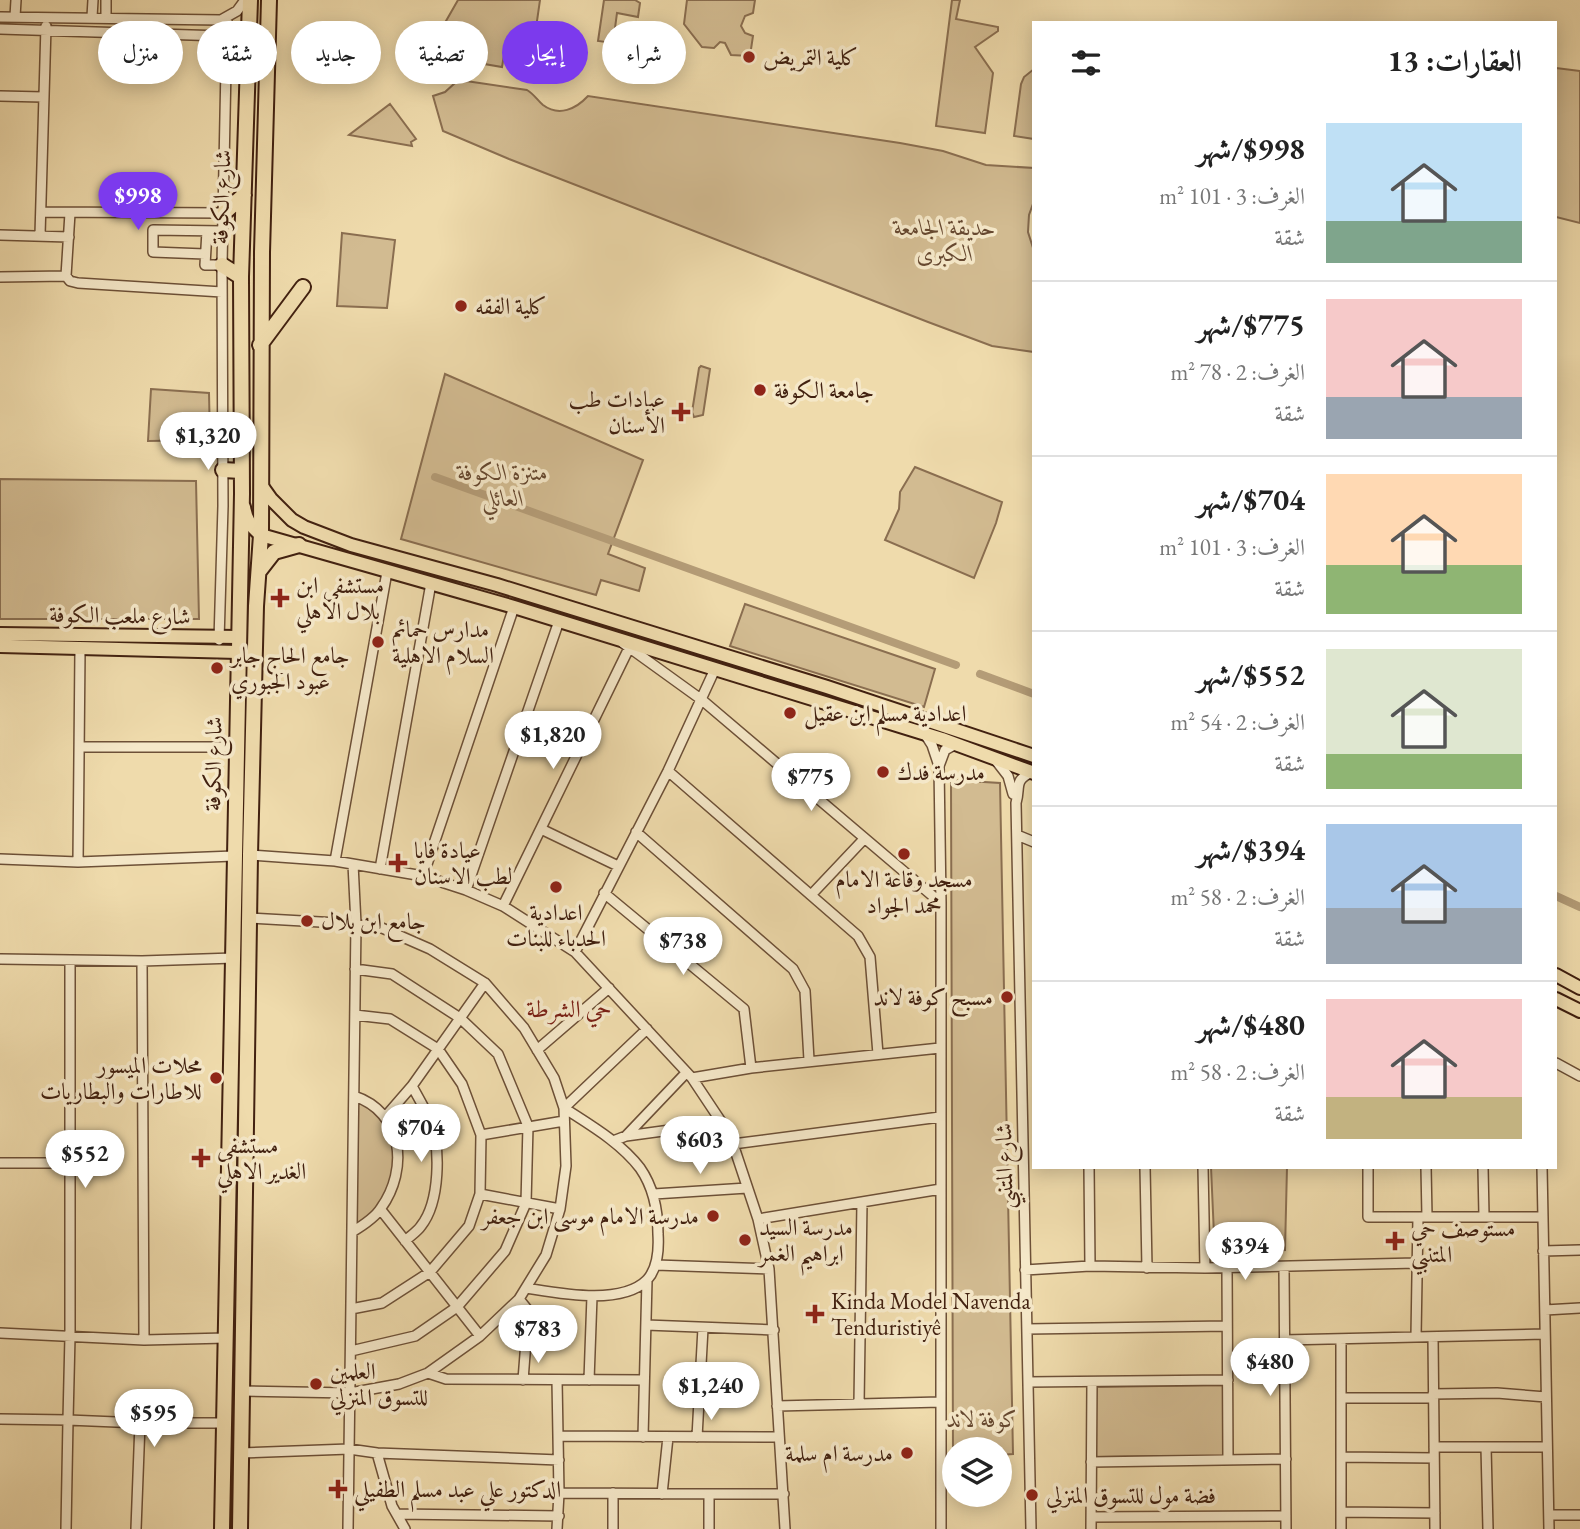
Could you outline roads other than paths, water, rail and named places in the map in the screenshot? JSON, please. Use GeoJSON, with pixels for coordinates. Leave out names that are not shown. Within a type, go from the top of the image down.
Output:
{"type":"FeatureCollection","features":[{"type":"Feature","properties":{"kind":"highway","name":"شارع الكوفة"},"geometry":{"type":"LineString","coordinates":[[248,0],[248,21]]}},
{"type":"Feature","properties":{"kind":"highway","name":"شارع الكوفة"},"geometry":{"type":"LineString","coordinates":[[240,1529],[250,855],[256,606],[261,535],[262,214],[269,0]]}},
{"type":"Feature","properties":{"kind":"highway","name":"شارع الكوفة"},"geometry":{"type":"LineString","coordinates":[[222,1529],[242,494],[240,277],[247,84]]}},
{"type":"Feature","properties":{"kind":"highway"},"geometry":{"type":"LineString","coordinates":[[224,213],[244,195]]}},
{"type":"Feature","properties":{"kind":"highway"},"geometry":{"type":"LineString","coordinates":[[243,214],[253,218],[262,214]]}},
{"type":"Feature","properties":{"kind":"highway"},"geometry":{"type":"LineString","coordinates":[[241,251],[253,247],[262,252]]}},
{"type":"Feature","properties":{"kind":"highway"},"geometry":{"type":"LineString","coordinates":[[222,265],[240,277]]}},
{"type":"Feature","properties":{"kind":"highway"},"geometry":{"type":"LineString","coordinates":[[260,345],[303,287]]}},
{"type":"Feature","properties":{"kind":"highway"},"geometry":{"type":"LineString","coordinates":[[223,470],[241,471]]}},
{"type":"Feature","properties":{"kind":"highway"},"geometry":{"type":"LineString","coordinates":[[260,572],[274,552],[299,545]]}},
{"type":"Feature","properties":{"kind":"highway"},"geometry":{"type":"LineString","coordinates":[[239,611],[246,605],[256,606]]}},
{"type":"Feature","properties":{"kind":"highway"},"geometry":{"type":"LineString","coordinates":[[231,1135],[237,1167],[243,1168],[247,1160]]}},
{"type":"Feature","properties":{"kind":"highway"},"geometry":{"type":"LineString","coordinates":[[230,1199],[232,1191],[241,1191],[242,1211],[246,1219]]}},
{"type":"Feature","properties":{"kind":"main road"},"geometry":{"type":"LineString","coordinates":[[261,485],[292,520],[328,537],[497,585],[827,687],[1032,755]]}},
{"type":"Feature","properties":{"kind":"main road"},"geometry":{"type":"LineString","coordinates":[[242,494],[248,521],[261,535],[514,607],[687,660],[956,744],[1032,772]]}},
{"type":"Feature","properties":{"kind":"main road"},"geometry":{"type":"LineString","coordinates":[[321,553],[319,542],[328,537]]}},
{"type":"Feature","properties":{"kind":"main road","name":"شارع ملعب الكوفة"},"geometry":{"type":"LineString","coordinates":[[0,634],[239,637]]}},
{"type":"Feature","properties":{"kind":"main road","name":"شارع ملعب الكوفة"},"geometry":{"type":"LineString","coordinates":[[0,646],[238,652]]}},
{"type":"Feature","properties":{"kind":"main road"},"geometry":{"type":"LineString","coordinates":[[687,660],[683,653],[690,646]]}},
{"type":"Feature","properties":{"kind":"main road"},"geometry":{"type":"LineString","coordinates":[[1557,976],[1580,988]]}},
{"type":"Feature","properties":{"kind":"main road"},"geometry":{"type":"LineString","coordinates":[[1557,1000],[1580,1011]]}},
{"type":"Feature","properties":{"kind":"street"},"geometry":{"type":"LineString","coordinates":[[15,17],[16,0]]}},
{"type":"Feature","properties":{"kind":"street"},"geometry":{"type":"LineString","coordinates":[[92,17],[93,0]]}},
{"type":"Feature","properties":{"kind":"street"},"geometry":{"type":"LineString","coordinates":[[106,0],[106,17]]}},
{"type":"Feature","properties":{"kind":"street"},"geometry":{"type":"LineString","coordinates":[[0,17],[208,20],[227,17],[248,0]]}},
{"type":"Feature","properties":{"kind":"street"},"geometry":{"type":"LineString","coordinates":[[40,236],[46,17]]}},
{"type":"Feature","properties":{"kind":"street"},"geometry":{"type":"LineString","coordinates":[[227,17],[227,21]]}},
{"type":"Feature","properties":{"kind":"street"},"geometry":{"type":"LineString","coordinates":[[0,29],[197,34]]}},
{"type":"Feature","properties":{"kind":"street"},"geometry":{"type":"LineString","coordinates":[[219,652],[223,470],[222,265],[227,84]]}},
{"type":"Feature","properties":{"kind":"street"},"geometry":{"type":"LineString","coordinates":[[0,96],[43,97]]}},
{"type":"Feature","properties":{"kind":"street"},"geometry":{"type":"LineString","coordinates":[[41,212],[224,213]]}},
{"type":"Feature","properties":{"kind":"street"},"geometry":{"type":"LineString","coordinates":[[66,276],[70,213]]}},
{"type":"Feature","properties":{"kind":"street"},"geometry":{"type":"LineString","coordinates":[[205,254],[153,252],[153,230],[223,231]]}},
{"type":"Feature","properties":{"kind":"street"},"geometry":{"type":"LineString","coordinates":[[206,231],[205,265],[222,265]]}},
{"type":"Feature","properties":{"kind":"street"},"geometry":{"type":"LineString","coordinates":[[0,235],[69,237]]}},
{"type":"Feature","properties":{"kind":"street"},"geometry":{"type":"LineString","coordinates":[[0,277],[66,276],[78,283],[222,292]]}},
{"type":"Feature","properties":{"kind":"street"},"geometry":{"type":"LineString","coordinates":[[335,861],[387,572]]}},
{"type":"Feature","properties":{"kind":"street"},"geometry":{"type":"LineString","coordinates":[[380,869],[431,583]]}},
{"type":"Feature","properties":{"kind":"street"},"geometry":{"type":"LineString","coordinates":[[423,876],[514,607]]}},
{"type":"Feature","properties":{"kind":"street"},"geometry":{"type":"LineString","coordinates":[[466,890],[559,621]]}},
{"type":"Feature","properties":{"kind":"street"},"geometry":{"type":"LineString","coordinates":[[618,639],[702,700],[941,903]]}},
{"type":"Feature","properties":{"kind":"street"},"geometry":{"type":"LineString","coordinates":[[503,906],[629,648]]}},
{"type":"Feature","properties":{"kind":"street"},"geometry":{"type":"LineString","coordinates":[[78,862],[80,649]]}},
{"type":"Feature","properties":{"kind":"street"},"geometry":{"type":"LineString","coordinates":[[575,952],[668,771],[715,669]]}},
{"type":"Feature","properties":{"kind":"street"},"geometry":{"type":"LineString","coordinates":[[925,734],[939,766],[941,1529]]}},
{"type":"Feature","properties":{"kind":"street"},"geometry":{"type":"LineString","coordinates":[[939,766],[945,750],[956,744]]}},
{"type":"Feature","properties":{"kind":"street"},"geometry":{"type":"LineString","coordinates":[[80,747],[236,747]]}},
{"type":"Feature","properties":{"kind":"street","name":"شارع المتنبي"},"geometry":{"type":"LineString","coordinates":[[993,758],[1008,776],[1016,803]]}},
{"type":"Feature","properties":{"kind":"street"},"geometry":{"type":"LineString","coordinates":[[668,771],[858,936],[870,957],[878,1054]]}},
{"type":"Feature","properties":{"kind":"street","name":"شارع المتنبي"},"geometry":{"type":"LineString","coordinates":[[1031,1529],[1016,803],[1018,782],[1023,776],[1032,772]]}},
{"type":"Feature","properties":{"kind":"street"},"geometry":{"type":"LineString","coordinates":[[541,829],[618,866]]}},
{"type":"Feature","properties":{"kind":"street"},"geometry":{"type":"LineString","coordinates":[[636,832],[793,970],[805,991],[809,1060]]}},
{"type":"Feature","properties":{"kind":"street"},"geometry":{"type":"LineString","coordinates":[[1017,835],[1032,841]]}},
{"type":"Feature","properties":{"kind":"street"},"geometry":{"type":"LineString","coordinates":[[812,894],[864,839]]}},
{"type":"Feature","properties":{"kind":"street"},"geometry":{"type":"LineString","coordinates":[[250,855],[335,861],[423,876],[503,906],[575,952],[689,1076],[722,1123],[733,1144],[758,1219],[769,1269],[785,1529]]}},
{"type":"Feature","properties":{"kind":"street"},"geometry":{"type":"LineString","coordinates":[[0,859],[78,862],[234,856]]}},
{"type":"Feature","properties":{"kind":"street"},"geometry":{"type":"LineString","coordinates":[[348,1529],[356,924],[353,864]]}},
{"type":"Feature","properties":{"kind":"street"},"geometry":{"type":"LineString","coordinates":[[604,893],[744,1009],[751,1068]]}},
{"type":"Feature","properties":{"kind":"street"},"geometry":{"type":"LineString","coordinates":[[241,1391],[350,1393],[400,1384],[428,1373],[480,1336],[526,1288],[546,1255],[560,1209],[566,1166],[564,1108],[554,1078],[524,1028],[485,983],[430,948],[382,928],[249,918]]}},
{"type":"Feature","properties":{"kind":"street"},"geometry":{"type":"LineString","coordinates":[[0,959],[142,961],[234,958]]}},
{"type":"Feature","properties":{"kind":"street"},"geometry":{"type":"LineString","coordinates":[[66,1529],[70,1336],[70,960]]}},
{"type":"Feature","properties":{"kind":"street"},"geometry":{"type":"LineString","coordinates":[[142,961],[144,1340]]}},
{"type":"Feature","properties":{"kind":"street"},"geometry":{"type":"LineString","coordinates":[[351,1351],[415,1336],[457,1307],[505,1251],[526,1203],[528,1126],[498,1054],[460,1018],[392,974],[355,969]]}},
{"type":"Feature","properties":{"kind":"street"},"geometry":{"type":"LineString","coordinates":[[386,1116],[412,1086],[485,983]]}},
{"type":"Feature","properties":{"kind":"street"},"geometry":{"type":"LineString","coordinates":[[537,1049],[609,988]]}},
{"type":"Feature","properties":{"kind":"street"},"geometry":{"type":"LineString","coordinates":[[351,1309],[382,1303],[430,1272],[469,1226],[480,1194],[481,1135],[462,1084],[438,1049],[390,1019],[355,1015]]}},
{"type":"Feature","properties":{"kind":"street"},"geometry":{"type":"LineString","coordinates":[[564,1108],[647,1029]]}},
{"type":"Feature","properties":{"kind":"street"},"geometry":{"type":"LineString","coordinates":[[626,1136],[689,1076],[809,1060],[940,1048]]}},
{"type":"Feature","properties":{"kind":"street"},"geometry":{"type":"LineString","coordinates":[[1557,1064],[1580,1076]]}},
{"type":"Feature","properties":{"kind":"street"},"geometry":{"type":"LineString","coordinates":[[1022,1066],[1032,1065]]}},
{"type":"Feature","properties":{"kind":"street"},"geometry":{"type":"LineString","coordinates":[[405,1241],[421,1227],[436,1192],[436,1147],[430,1121],[412,1086]]}},
{"type":"Feature","properties":{"kind":"street"},"geometry":{"type":"LineString","coordinates":[[352,1232],[381,1210],[396,1180],[398,1150],[386,1116],[365,1099],[354,1096]]}},
{"type":"Feature","properties":{"kind":"street"},"geometry":{"type":"LineString","coordinates":[[526,1288],[592,1296],[616,1294],[647,1280],[656,1265],[659,1248],[654,1194],[639,1168],[613,1141],[564,1108]]}},
{"type":"Feature","properties":{"kind":"street"},"geometry":{"type":"LineString","coordinates":[[733,1144],[940,1117]]}},
{"type":"Feature","properties":{"kind":"street"},"geometry":{"type":"LineString","coordinates":[[481,1135],[564,1121]]}},
{"type":"Feature","properties":{"kind":"street"},"geometry":{"type":"LineString","coordinates":[[1022,1122],[1032,1121]]}},
{"type":"Feature","properties":{"kind":"street"},"geometry":{"type":"LineString","coordinates":[[613,1141],[626,1136],[722,1123]]}},
{"type":"Feature","properties":{"kind":"street"},"geometry":{"type":"LineString","coordinates":[[0,1163],[70,1163]]}},
{"type":"Feature","properties":{"kind":"street"},"geometry":{"type":"LineString","coordinates":[[1089,1169],[1090,1266]]}},
{"type":"Feature","properties":{"kind":"street"},"geometry":{"type":"LineString","coordinates":[[1145,1169],[1147,1268]]}},
{"type":"Feature","properties":{"kind":"street"},"geometry":{"type":"LineString","coordinates":[[1203,1169],[1205,1268]]}},
{"type":"Feature","properties":{"kind":"street"},"geometry":{"type":"LineString","coordinates":[[1368,1169],[1368,1217],[1542,1217]]}},
{"type":"Feature","properties":{"kind":"street"},"geometry":{"type":"LineString","coordinates":[[1416,1337],[1416,1263],[1426,1169]]}},
{"type":"Feature","properties":{"kind":"street"},"geometry":{"type":"LineString","coordinates":[[1483,1169],[1484,1216]]}},
{"type":"Feature","properties":{"kind":"street"},"geometry":{"type":"LineString","coordinates":[[1542,1169],[1549,1529]]}},
{"type":"Feature","properties":{"kind":"street"},"geometry":{"type":"LineString","coordinates":[[654,1194],[747,1188]]}},
{"type":"Feature","properties":{"kind":"street"},"geometry":{"type":"LineString","coordinates":[[758,1219],[941,1189]]}},
{"type":"Feature","properties":{"kind":"street"},"geometry":{"type":"LineString","coordinates":[[480,1194],[560,1209]]}},
{"type":"Feature","properties":{"kind":"street"},"geometry":{"type":"LineString","coordinates":[[859,1404],[862,1202]]}},
{"type":"Feature","properties":{"kind":"street"},"geometry":{"type":"LineString","coordinates":[[381,1210],[480,1336]]}},
{"type":"Feature","properties":{"kind":"street"},"geometry":{"type":"LineString","coordinates":[[1543,1251],[1580,1250]]}},
{"type":"Feature","properties":{"kind":"street"},"geometry":{"type":"LineString","coordinates":[[1025,1270],[1090,1266],[1227,1268],[1416,1263]]}},
{"type":"Feature","properties":{"kind":"street"},"geometry":{"type":"LineString","coordinates":[[656,1265],[769,1269]]}},
{"type":"Feature","properties":{"kind":"street"},"geometry":{"type":"LineString","coordinates":[[1284,1267],[1286,1529]]}},
{"type":"Feature","properties":{"kind":"street"},"geometry":{"type":"LineString","coordinates":[[1227,1268],[1228,1460]]}},
{"type":"Feature","properties":{"kind":"street"},"geometry":{"type":"LineString","coordinates":[[643,1437],[647,1280]]}},
{"type":"Feature","properties":{"kind":"street"},"geometry":{"type":"LineString","coordinates":[[589,1380],[592,1296]]}},
{"type":"Feature","properties":{"kind":"street"},"geometry":{"type":"LineString","coordinates":[[519,1298],[527,1309],[528,1316],[523,1380]]}},
{"type":"Feature","properties":{"kind":"street"},"geometry":{"type":"LineString","coordinates":[[1545,1310],[1580,1308]]}},
{"type":"Feature","properties":{"kind":"street"},"geometry":{"type":"LineString","coordinates":[[646,1325],[774,1330]]}},
{"type":"Feature","properties":{"kind":"street"},"geometry":{"type":"LineString","coordinates":[[1027,1329],[1227,1326]]}},
{"type":"Feature","properties":{"kind":"street"},"geometry":{"type":"LineString","coordinates":[[697,1437],[704,1328]]}},
{"type":"Feature","properties":{"kind":"street"},"geometry":{"type":"LineString","coordinates":[[0,1333],[144,1340],[226,1338]]}},
{"type":"Feature","properties":{"kind":"street"},"geometry":{"type":"LineString","coordinates":[[1284,1340],[1545,1334]]}},
{"type":"Feature","properties":{"kind":"street"},"geometry":{"type":"LineString","coordinates":[[1433,1337],[1435,1529]]}},
{"type":"Feature","properties":{"kind":"street"},"geometry":{"type":"LineString","coordinates":[[1341,1339],[1341,1529]]}},
{"type":"Feature","properties":{"kind":"street"},"geometry":{"type":"LineString","coordinates":[[428,1373],[446,1379],[644,1380]]}},
{"type":"Feature","properties":{"kind":"street"},"geometry":{"type":"LineString","coordinates":[[556,1529],[559,1516],[557,1380]]}},
{"type":"Feature","properties":{"kind":"street"},"geometry":{"type":"LineString","coordinates":[[1028,1382],[1228,1380]]}},
{"type":"Feature","properties":{"kind":"street"},"geometry":{"type":"LineString","coordinates":[[1091,1529],[1092,1382]]}},
{"type":"Feature","properties":{"kind":"street"},"geometry":{"type":"LineString","coordinates":[[1341,1398],[1497,1393],[1546,1397]]}},
{"type":"Feature","properties":{"kind":"street"},"geometry":{"type":"LineString","coordinates":[[777,1406],[941,1402]]}},
{"type":"Feature","properties":{"kind":"street"},"geometry":{"type":"LineString","coordinates":[[0,1419],[225,1423]]}},
{"type":"Feature","properties":{"kind":"street"},"geometry":{"type":"LineString","coordinates":[[136,1529],[140,1423]]}},
{"type":"Feature","properties":{"kind":"street"},"geometry":{"type":"LineString","coordinates":[[558,1436],[779,1437]]}},
{"type":"Feature","properties":{"kind":"street"},"geometry":{"type":"LineString","coordinates":[[662,1494],[667,1437]]}},
{"type":"Feature","properties":{"kind":"street"},"geometry":{"type":"LineString","coordinates":[[1341,1457],[1486,1447],[1546,1447]]}},
{"type":"Feature","properties":{"kind":"street"},"geometry":{"type":"LineString","coordinates":[[1486,1447],[1488,1529]]}},
{"type":"Feature","properties":{"kind":"street"},"geometry":{"type":"LineString","coordinates":[[240,1453],[349,1449],[559,1460]]}},
{"type":"Feature","properties":{"kind":"street"},"geometry":{"type":"LineString","coordinates":[[377,1452],[387,1490],[405,1529]]}},
{"type":"Feature","properties":{"kind":"street"},"geometry":{"type":"LineString","coordinates":[[1091,1462],[1286,1458]]}},
{"type":"Feature","properties":{"kind":"street"},"geometry":{"type":"LineString","coordinates":[[559,1493],[784,1494]]}},
{"type":"Feature","properties":{"kind":"street"},"geometry":{"type":"LineString","coordinates":[[613,1493],[613,1529]]}},
{"type":"Feature","properties":{"kind":"street"},"geometry":{"type":"LineString","coordinates":[[709,1495],[709,1529]]}},
{"type":"Feature","properties":{"kind":"street"},"geometry":{"type":"LineString","coordinates":[[1341,1512],[1435,1513]]}},
{"type":"Feature","properties":{"kind":"street"},"geometry":{"type":"LineString","coordinates":[[397,1514],[559,1516]]}},
{"type":"Feature","properties":{"kind":"street"},"geometry":{"type":"LineString","coordinates":[[1549,1515],[1580,1515]]}},
{"type":"Feature","properties":{"kind":"street"},"geometry":{"type":"LineString","coordinates":[[1091,1517],[1286,1516]]}},
{"type":"Feature","properties":{"kind":"waterway"},"geometry":{"type":"LineString","coordinates":[[435,477],[956,665]]}},
{"type":"Feature","properties":{"kind":"waterway"},"geometry":{"type":"LineString","coordinates":[[980,674],[1032,693]]}},
{"type":"Feature","properties":{"kind":"waterway"},"geometry":{"type":"LineString","coordinates":[[1557,896],[1580,907]]}},
{"type":"Feature","properties":{"kind":"place","name":"كلية التمريض"},"geometry":{"type":"Point","coordinates":[749,57]}},
{"type":"Feature","properties":{"kind":"place","name":"كلية الفقه"},"geometry":{"type":"Point","coordinates":[461,306]}},
{"type":"Feature","properties":{"kind":"place","name":"جامعة الكوفة"},"geometry":{"type":"Point","coordinates":[760,390]}},
{"type":"Feature","properties":{"kind":"place","name":"عيادات طب الأسنان"},"geometry":{"type":"Point","coordinates":[681,412]}},
{"type":"Feature","properties":{"kind":"place","name":"مستشفى ابن بلال الاهلي"},"geometry":{"type":"Point","coordinates":[280,598]}},
{"type":"Feature","properties":{"kind":"place","name":"مدارس حمائم السلام الاهلية"},"geometry":{"type":"Point","coordinates":[378,642]}},
{"type":"Feature","properties":{"kind":"place","name":"جامع الحاج جابر عبود الجبوري"},"geometry":{"type":"Point","coordinates":[217,668]}},
{"type":"Feature","properties":{"kind":"place","name":"اعدادية مسلم ابن عقيل"},"geometry":{"type":"Point","coordinates":[790,713]}},
{"type":"Feature","properties":{"kind":"place","name":"مدرسة فدك"},"geometry":{"type":"Point","coordinates":[883,772]}},
{"type":"Feature","properties":{"kind":"place","name":"مسجد وقاعة الامام محمد الجواد"},"geometry":{"type":"Point","coordinates":[904,854]}},
{"type":"Feature","properties":{"kind":"place","name":"عيادة فايا لطب الاسنان"},"geometry":{"type":"Point","coordinates":[398,863]}},
{"type":"Feature","properties":{"kind":"place","name":"اعدادية الحدباء للبنات"},"geometry":{"type":"Point","coordinates":[556,887]}},
{"type":"Feature","properties":{"kind":"place","name":"جامع ابن بلال"},"geometry":{"type":"Point","coordinates":[307,921]}},
{"type":"Feature","properties":{"kind":"place","name":"مسبح كوفة لاند"},"geometry":{"type":"Point","coordinates":[1007,997]}},
{"type":"Feature","properties":{"kind":"place","name":"محلات الميسور للاطارات والبطاريات"},"geometry":{"type":"Point","coordinates":[216,1078]}},
{"type":"Feature","properties":{"kind":"place","name":"مستشفى الغدير الاهلي"},"geometry":{"type":"Point","coordinates":[201,1158]}},
{"type":"Feature","properties":{"kind":"place","name":"مدرسة الامام موسى ابن جعفر"},"geometry":{"type":"Point","coordinates":[713,1216]}},
{"type":"Feature","properties":{"kind":"place","name":"مدرسة السيد ابراهيم الغمر"},"geometry":{"type":"Point","coordinates":[745,1240]}},
{"type":"Feature","properties":{"kind":"place","name":"مستوصف حي المتنبي"},"geometry":{"type":"Point","coordinates":[1395,1241]}},
{"type":"Feature","properties":{"kind":"place","name":"Kinda Model Navenda Tenduristiyê"},"geometry":{"type":"Point","coordinates":[815,1314]}},
{"type":"Feature","properties":{"kind":"place","name":"العلمين للتسوق المنزلي"},"geometry":{"type":"Point","coordinates":[316,1384]}},
{"type":"Feature","properties":{"kind":"place","name":"مدرسة ام سلمة"},"geometry":{"type":"Point","coordinates":[907,1453]}},
{"type":"Feature","properties":{"kind":"place","name":"الدكتور علي عبد مسلم الطفيلي"},"geometry":{"type":"Point","coordinates":[338,1489]}},
{"type":"Feature","properties":{"kind":"place","name":"فضة مول للتسوق المنزلي"},"geometry":{"type":"Point","coordinates":[1032,1495]}},
{"type":"Feature","properties":{"kind":"district","name":"حي الشرطة"},"geometry":{"type":"Point","coordinates":[569,1008]}},
{"type":"Feature","properties":{"kind":"park label","name":"حديقة الجامعة الكبرى"},"geometry":{"type":"Point","coordinates":[945,240]}},
{"type":"Feature","properties":{"kind":"park label","name":"متنزة الكوفة العائلي"},"geometry":{"type":"Point","coordinates":[503,485]}},
{"type":"Feature","properties":{"kind":"park label","name":"كوفة لاند"},"geometry":{"type":"Point","coordinates":[983,1419]}}]}
